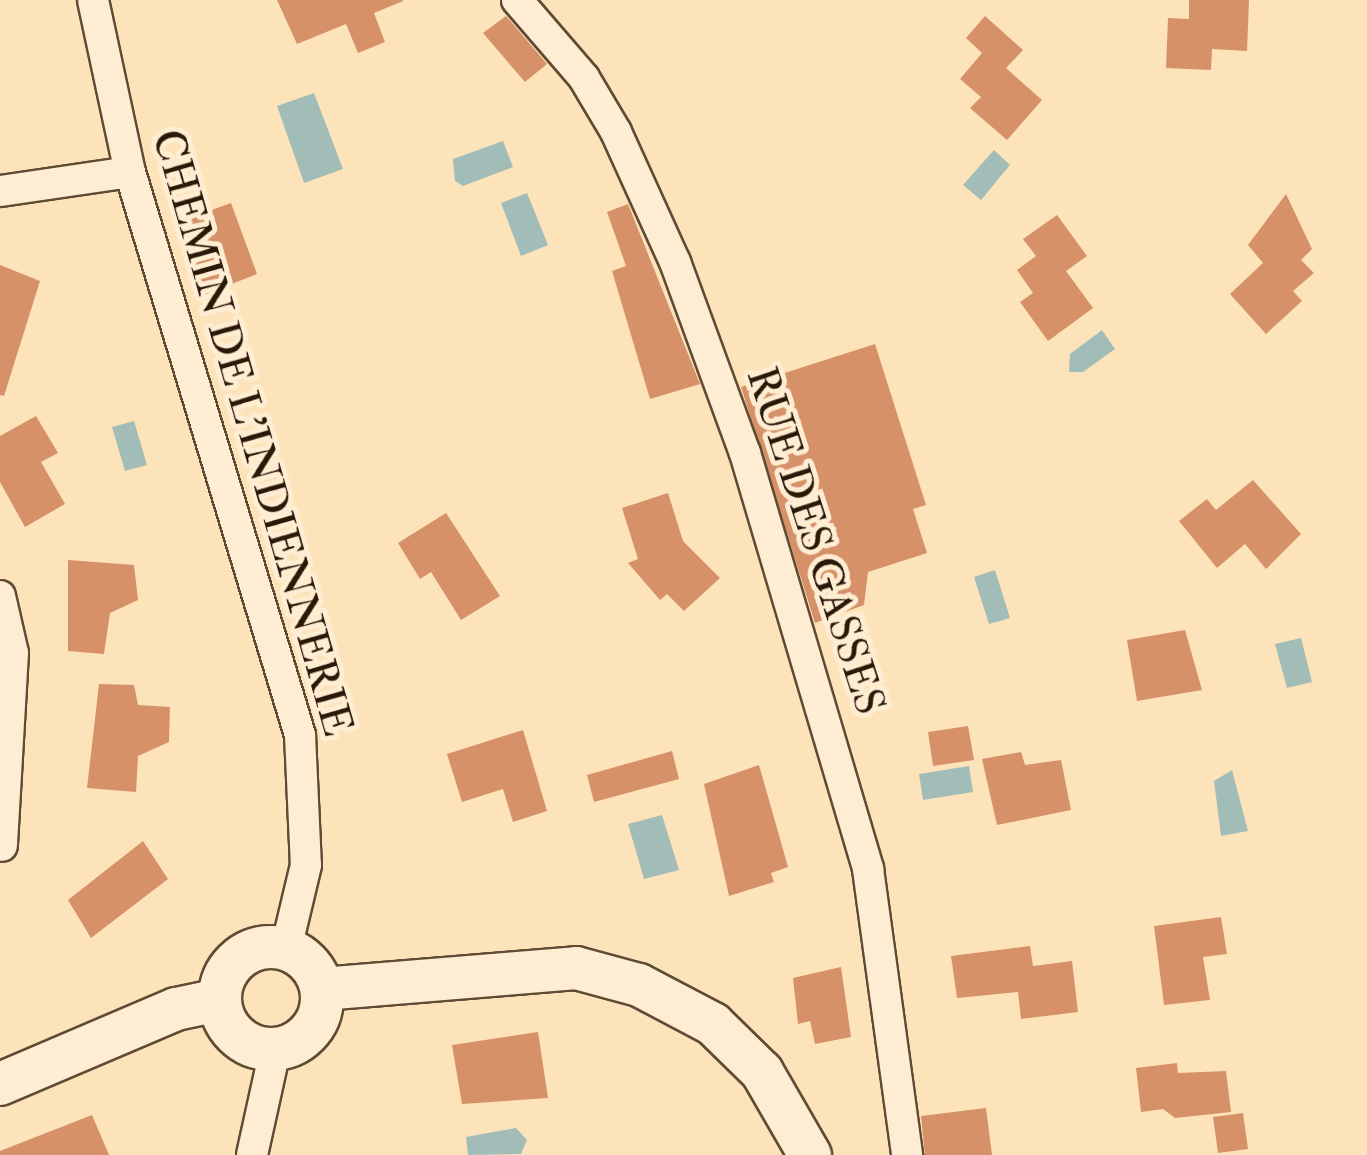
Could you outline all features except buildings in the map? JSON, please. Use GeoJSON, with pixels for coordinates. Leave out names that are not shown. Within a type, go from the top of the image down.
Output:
{"type":"FeatureCollection","features":[{"type":"Feature","properties":{"kind":"street","name":"CHEMIN DE L'INDIENNERIE"},"geometry":{"type":"LineString","coordinates":[[94,0],[130,172],[300,735],[306,865],[286,949]]}},
{"type":"Feature","properties":{"kind":"street","name":"RUE DES GASSES"},"geometry":{"type":"LineString","coordinates":[[517,0],[584,78],[616,132],[675,262],[745,453],[868,868],[908,1155]]}},
{"type":"Feature","properties":{"kind":"street"},"geometry":{"type":"LineString","coordinates":[[0,191],[130,172]]}},
{"type":"Feature","properties":{"kind":"street"},"geometry":{"type":"LineString","coordinates":[[0,596],[12,653],[2,846]]}},
{"type":"Feature","properties":{"kind":"street"},"geometry":{"type":"LineString","coordinates":[[286,949],[310,964],[322,989],[306,1036],[274,1050],[242,1042],[219,1000],[240,957],[286,949]]}},
{"type":"Feature","properties":{"kind":"street"},"geometry":{"type":"LineString","coordinates":[[322,989],[576,968],[639,984],[713,1024],[762,1072],[810,1155]]}},
{"type":"Feature","properties":{"kind":"street"},"geometry":{"type":"LineString","coordinates":[[0,1084],[176,1009],[219,1000]]}},
{"type":"Feature","properties":{"kind":"street"},"geometry":{"type":"LineString","coordinates":[[252,1155],[274,1050]]}},
{"type":"Feature","properties":{"kind":"water"},"geometry":{"type":"Polygon","coordinates":[[[314,93],[343,169],[304,183],[277,106],[314,93]]]}},
{"type":"Feature","properties":{"kind":"water"},"geometry":{"type":"Polygon","coordinates":[[[503,141],[513,167],[463,186],[455,181],[453,159],[503,141]]]}},
{"type":"Feature","properties":{"kind":"water"},"geometry":{"type":"Polygon","coordinates":[[[994,150],[1010,165],[981,200],[963,185],[994,150]]]}},
{"type":"Feature","properties":{"kind":"water"},"geometry":{"type":"Polygon","coordinates":[[[527,193],[548,245],[521,256],[501,203],[527,193]]]}},
{"type":"Feature","properties":{"kind":"water"},"geometry":{"type":"Polygon","coordinates":[[[1102,330],[1115,349],[1083,372],[1069,372],[1070,354],[1102,330]]]}},
{"type":"Feature","properties":{"kind":"water"},"geometry":{"type":"Polygon","coordinates":[[[134,421],[147,465],[125,471],[112,427],[134,421]]]}},
{"type":"Feature","properties":{"kind":"water"},"geometry":{"type":"Polygon","coordinates":[[[995,570],[1010,618],[989,624],[974,577],[995,570]]]}},
{"type":"Feature","properties":{"kind":"water"},"geometry":{"type":"Polygon","coordinates":[[[1301,638],[1312,682],[1287,688],[1275,644],[1301,638]]]}},
{"type":"Feature","properties":{"kind":"water"},"geometry":{"type":"Polygon","coordinates":[[[969,766],[973,792],[923,800],[919,774],[969,766]]]}},
{"type":"Feature","properties":{"kind":"water"},"geometry":{"type":"Polygon","coordinates":[[[1232,770],[1248,831],[1221,836],[1214,781],[1232,770]]]}},
{"type":"Feature","properties":{"kind":"water"},"geometry":{"type":"Polygon","coordinates":[[[662,815],[679,870],[644,879],[628,824],[662,815]]]}},
{"type":"Feature","properties":{"kind":"water"},"geometry":{"type":"Polygon","coordinates":[[[516,1128],[527,1140],[521,1154],[468,1155],[466,1137],[516,1128]]]}}]}
